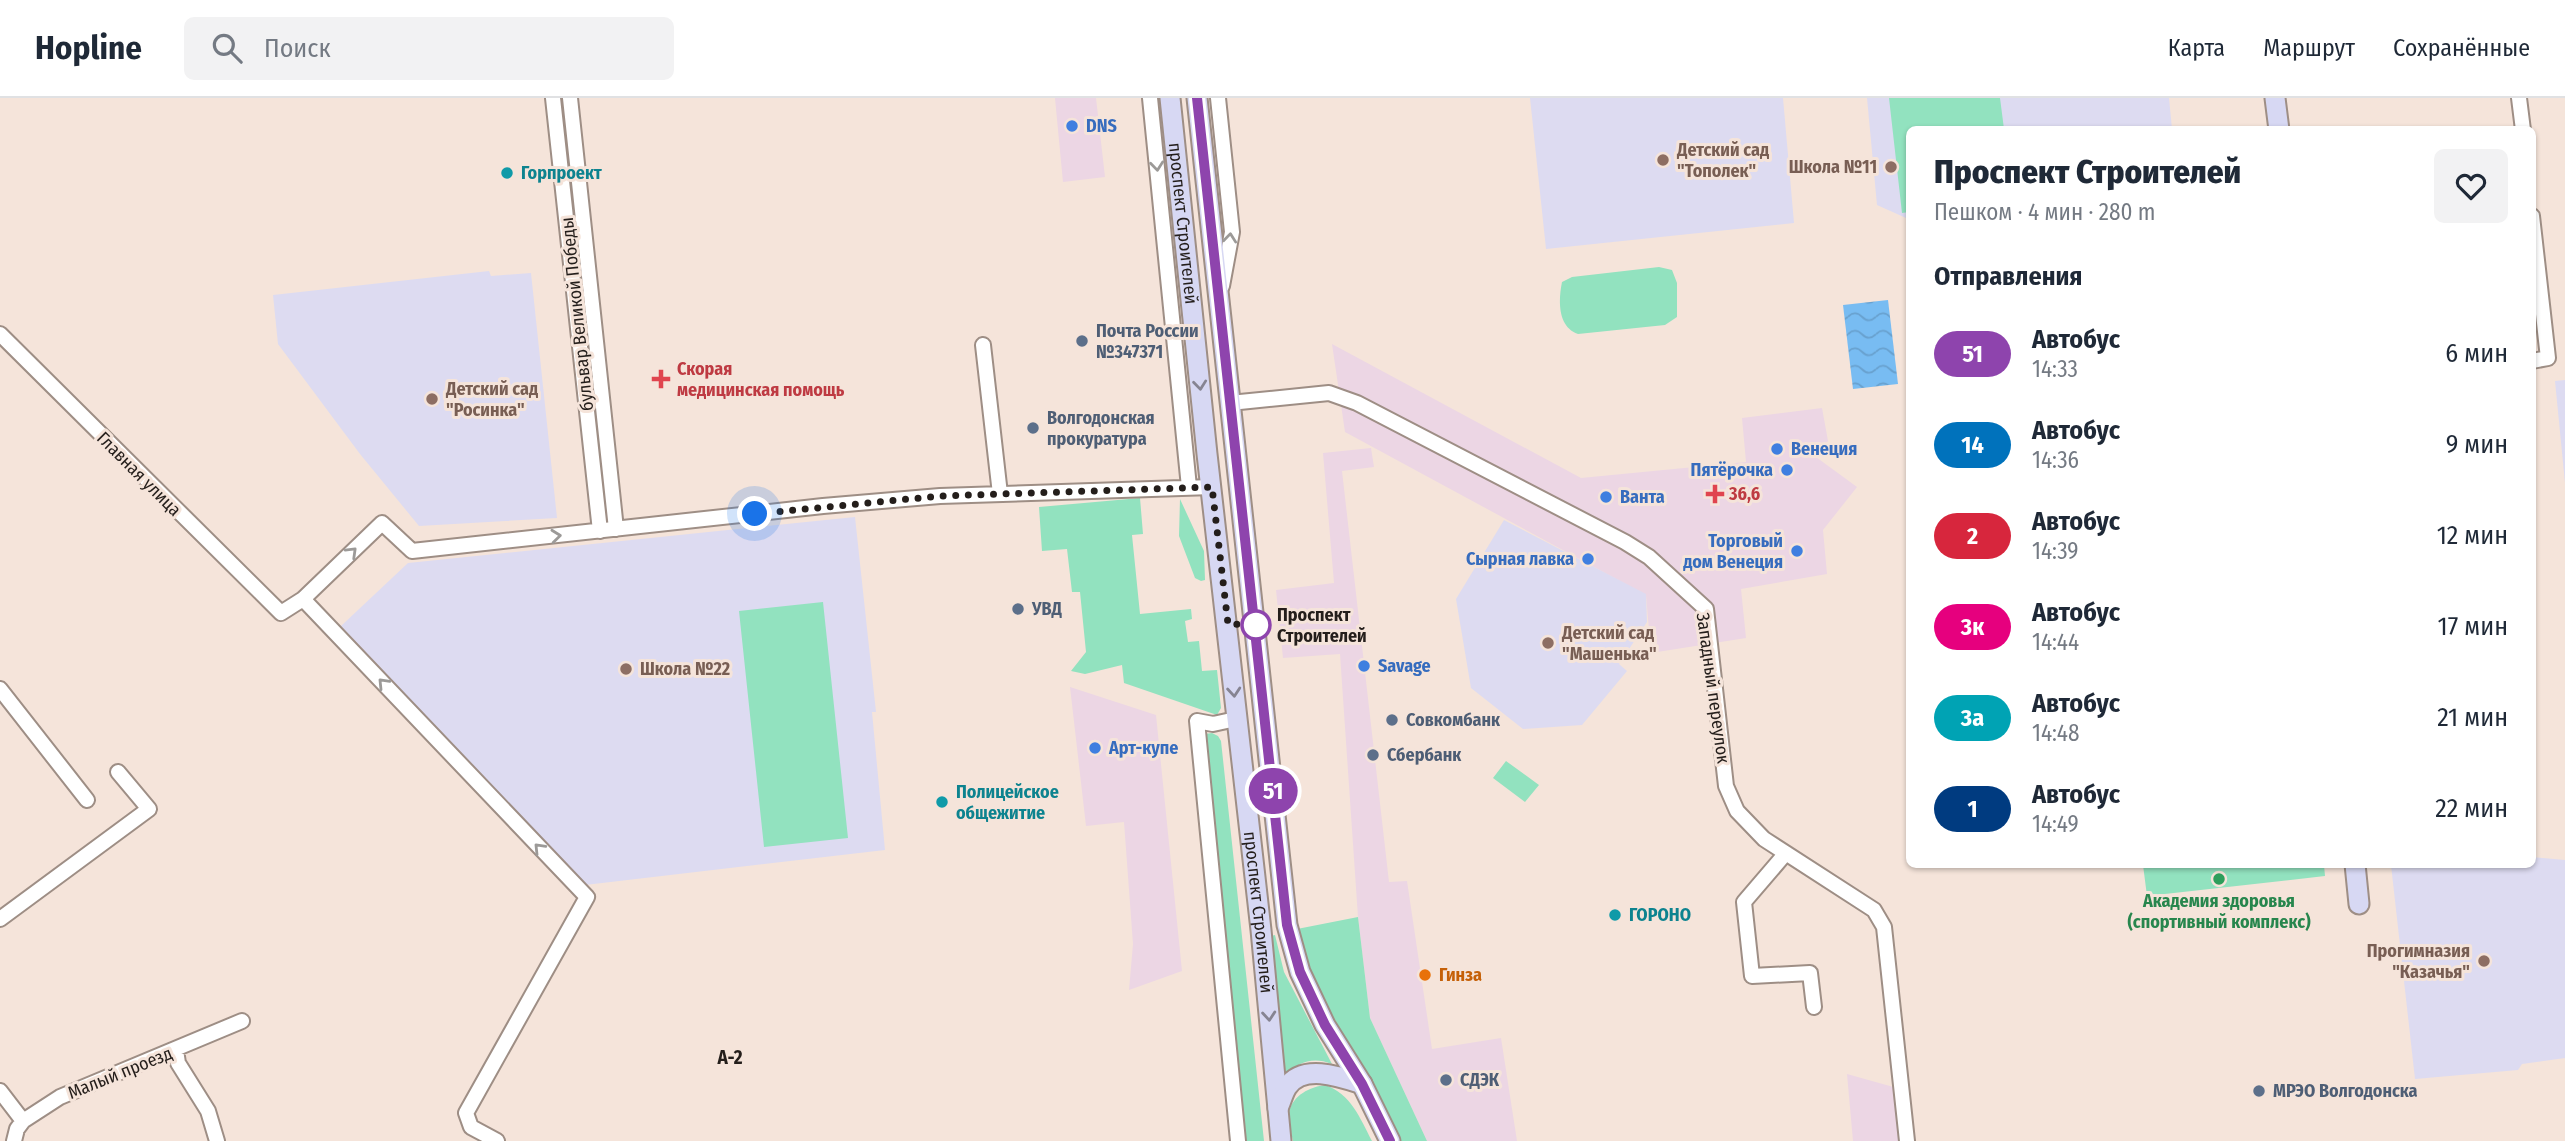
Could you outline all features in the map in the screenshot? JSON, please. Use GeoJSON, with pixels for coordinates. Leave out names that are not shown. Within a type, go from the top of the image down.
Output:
{"type":"FeatureCollection","features":[{"type":"Feature","properties":{"kind":"main road","name":"проспект Строителей"},"geometry":{"type":"LineString","coordinates":[[1170,98],[1261,930],[1281,1141]]}},
{"type":"Feature","properties":{"kind":"main road","name":"проспект Строителей"},"geometry":{"type":"LineString","coordinates":[[1197,98],[1287,925],[1305,983],[1325,1025],[1362,1084],[1390,1141]]}},
{"type":"Feature","properties":{"kind":"main road"},"geometry":{"type":"LineString","coordinates":[[2276,98],[2279,126]]}},
{"type":"Feature","properties":{"kind":"main road"},"geometry":{"type":"LineString","coordinates":[[2354,868],[2358,904]]}},
{"type":"Feature","properties":{"kind":"main road"},"geometry":{"type":"LineString","coordinates":[[1278,1110],[1288,1085],[1307,1074],[1334,1074],[1362,1084]]}},
{"type":"Feature","properties":{"kind":"street","name":"бульвар Великой Победы"},"geometry":{"type":"LineString","coordinates":[[553,98],[600,531]]}},
{"type":"Feature","properties":{"kind":"street","name":"бульвар Великой Победы"},"geometry":{"type":"LineString","coordinates":[[570,98],[616,529]]}},
{"type":"Feature","properties":{"kind":"street"},"geometry":{"type":"LineString","coordinates":[[1150,98],[1189,487]]}},
{"type":"Feature","properties":{"kind":"street"},"geometry":{"type":"LineString","coordinates":[[1218,98],[1232,232],[1218,305]]}},
{"type":"Feature","properties":{"kind":"street"},"geometry":{"type":"LineString","coordinates":[[2519,98],[2522,126]]}},
{"type":"Feature","properties":{"kind":"street"},"geometry":{"type":"LineString","coordinates":[[2536,252],[2548,358],[2536,360]]}},
{"type":"Feature","properties":{"kind":"street","name":"Главная улица"},"geometry":{"type":"LineString","coordinates":[[0,334],[281,613],[303,599]]}},
{"type":"Feature","properties":{"kind":"street"},"geometry":{"type":"LineString","coordinates":[[983,345],[1000,494]]}},
{"type":"Feature","properties":{"kind":"street","name":"Западный переулок"},"geometry":{"type":"LineString","coordinates":[[1230,404],[1320,393],[1329,393],[1357,403],[1511,485],[1594,525],[1649,557],[1706,609],[1726,786],[1737,811],[1764,839],[1874,911],[1884,928],[1907,1141]]}},
{"type":"Feature","properties":{"kind":"street"},"geometry":{"type":"LineString","coordinates":[[497,1141],[471,1128],[466,1113],[587,897],[303,599],[382,523],[412,551],[940,496],[1212,487]]}},
{"type":"Feature","properties":{"kind":"street"},"geometry":{"type":"LineString","coordinates":[[0,689],[87,800]]}},
{"type":"Feature","properties":{"kind":"street"},"geometry":{"type":"LineString","coordinates":[[1236,719],[1213,724],[1197,721],[1238,1141]]}},
{"type":"Feature","properties":{"kind":"street"},"geometry":{"type":"LineString","coordinates":[[0,919],[149,809],[118,772]]}},
{"type":"Feature","properties":{"kind":"street"},"geometry":{"type":"LineString","coordinates":[[1786,853],[1744,902],[1752,976],[1810,973],[1814,1007]]}},
{"type":"Feature","properties":{"kind":"street","name":"Малый проезд"},"geometry":{"type":"LineString","coordinates":[[23,1121],[60,1097],[242,1021]]}},
{"type":"Feature","properties":{"kind":"street"},"geometry":{"type":"LineString","coordinates":[[176,1050],[178,1063],[208,1111],[217,1141]]}},
{"type":"Feature","properties":{"kind":"street"},"geometry":{"type":"LineString","coordinates":[[0,1091],[23,1121],[14,1141]]}},
{"type":"Feature","properties":{"kind":"shaded area"},"geometry":{"type":"Polygon","coordinates":[[[1055,98],[1096,98],[1105,177],[1063,182],[1055,98]]]}},
{"type":"Feature","properties":{"kind":"shaded area","name":"Детский сад \"Тополек\""},"geometry":{"type":"Polygon","coordinates":[[[1530,98],[1783,98],[1794,223],[1546,249],[1530,98]]]}},
{"type":"Feature","properties":{"kind":"shaded area","name":"Школа №11"},"geometry":{"type":"Polygon","coordinates":[[[1867,98],[2169,98],[2172,126],[1906,126],[1906,218],[1877,205],[1867,98]]]}},
{"type":"Feature","properties":{"kind":"shaded area","name":"Детский сад \"Росинка\""},"geometry":{"type":"Polygon","coordinates":[[[489,271],[491,276],[531,273],[557,518],[419,526],[360,454],[278,344],[273,295],[489,271]]]}},
{"type":"Feature","properties":{"kind":"shaded area"},"geometry":{"type":"Polygon","coordinates":[[[1332,344],[1581,478],[1746,462],[1742,418],[1822,408],[1828,441],[1816,457],[1857,487],[1823,530],[1827,574],[1741,589],[1746,638],[1651,653],[1646,595],[1345,432],[1332,344]]]}},
{"type":"Feature","properties":{"kind":"shaded area"},"geometry":{"type":"Polygon","coordinates":[[[2565,380],[2565,483],[2555,381],[2565,380]]]}},
{"type":"Feature","properties":{"kind":"shaded area"},"geometry":{"type":"Polygon","coordinates":[[[1371,448],[1374,467],[1342,471],[1389,882],[1407,881],[1432,1049],[1501,1038],[1517,1141],[1427,1141],[1370,1018],[1358,917],[1340,654],[1283,658],[1276,590],[1334,583],[1323,453],[1371,448]]]}},
{"type":"Feature","properties":{"kind":"shaded area","name":"Школа №22"},"geometry":{"type":"Polygon","coordinates":[[[855,517],[876,712],[872,712],[885,850],[585,885],[341,626],[408,563],[855,517]]]}},
{"type":"Feature","properties":{"kind":"shaded area","name":"Детский сад \"Машенька\""},"geometry":{"type":"Polygon","coordinates":[[[1504,520],[1646,594],[1647,622],[1619,664],[1627,671],[1582,725],[1523,729],[1471,688],[1456,599],[1504,520]]]}},
{"type":"Feature","properties":{"kind":"shaded area"},"geometry":{"type":"Polygon","coordinates":[[[1070,687],[1156,715],[1182,971],[1129,990],[1133,944],[1124,822],[1086,826],[1070,687]]]}},
{"type":"Feature","properties":{"kind":"shaded area","name":"Прогимназия \"Казачья\""},"geometry":{"type":"Polygon","coordinates":[[[2536,857],[2565,860],[2565,1058],[2522,1064],[2518,1070],[2415,1079],[2391,868],[2536,868],[2536,857]]]}},
{"type":"Feature","properties":{"kind":"shaded area"},"geometry":{"type":"Polygon","coordinates":[[[1847,1074],[1897,1088],[1902,1141],[1853,1141],[1847,1074]]]}},
{"type":"Feature","properties":{"kind":"green space"},"geometry":{"type":"Polygon","coordinates":[[[1889,98],[2000,98],[2004,126],[1906,126],[1906,212],[1902,213],[1889,98]]]}},
{"type":"Feature","properties":{"kind":"green space"},"geometry":{"type":"Polygon","coordinates":[[[1659,267],[1672,270],[1677,283],[1677,317],[1665,325],[1578,334],[1566,326],[1560,305],[1562,282],[1572,277],[1659,267]]]}},
{"type":"Feature","properties":{"kind":"green space"},"geometry":{"type":"Polygon","coordinates":[[[1140,498],[1143,534],[1132,535],[1140,614],[1191,609],[1192,619],[1185,621],[1188,642],[1199,641],[1202,671],[1217,670],[1221,708],[1217,715],[1124,683],[1122,665],[1085,674],[1071,671],[1086,652],[1080,592],[1072,592],[1067,549],[1042,551],[1039,507],[1140,498]]]}},
{"type":"Feature","properties":{"kind":"green space"},"geometry":{"type":"Polygon","coordinates":[[[1180,499],[1204,551],[1205,580],[1195,578],[1179,536],[1180,499]]]}},
{"type":"Feature","properties":{"kind":"green space"},"geometry":{"type":"Polygon","coordinates":[[[823,602],[848,838],[764,847],[739,611],[823,602]]]}},
{"type":"Feature","properties":{"kind":"green space"},"geometry":{"type":"Polygon","coordinates":[[[1212,733],[1221,741],[1264,1141],[1243,1141],[1205,734],[1212,733]]]}},
{"type":"Feature","properties":{"kind":"green space"},"geometry":{"type":"Polygon","coordinates":[[[1506,761],[1539,785],[1525,802],[1493,778],[1506,761]]]}},
{"type":"Feature","properties":{"kind":"green space","name":"Академия здоровья (спортивный комплекс)"},"geometry":{"type":"Polygon","coordinates":[[[2143,868],[2324,868],[2325,876],[2147,896],[2143,868]]]}},
{"type":"Feature","properties":{"kind":"green space"},"geometry":{"type":"Polygon","coordinates":[[[1358,917],[1370,1018],[1427,1141],[1400,1141],[1383,1105],[1308,973],[1297,929],[1358,917]]]}},
{"type":"Feature","properties":{"kind":"green space"},"geometry":{"type":"Polygon","coordinates":[[[1275,935],[1284,972],[1332,1064],[1306,1062],[1283,1075],[1267,937],[1275,935]]]}},
{"type":"Feature","properties":{"kind":"green space"},"geometry":{"type":"Polygon","coordinates":[[[1325,1085],[1342,1094],[1348,1101],[1372,1141],[1293,1141],[1289,1119],[1291,1106],[1303,1093],[1325,1085]]]}},
{"type":"Feature","properties":{"kind":"water"},"geometry":{"type":"Polygon","coordinates":[[[1888,300],[1898,384],[1853,389],[1843,305],[1888,300]]]}},
{"type":"Feature","properties":{"kind":"bus line","name":"51"},"geometry":{"type":"LineString","coordinates":[[1197,98],[1287,925],[1300,972],[1325,1025],[1362,1084],[1390,1141]]}},
{"type":"Feature","properties":{"kind":"place","name":"DNS"},"geometry":{"type":"Point","coordinates":[1072,126]}},
{"type":"Feature","properties":{"kind":"place","name":"Детский сад \"Тополек\""},"geometry":{"type":"Point","coordinates":[1663,160]}},
{"type":"Feature","properties":{"kind":"place","name":"Школа №11"},"geometry":{"type":"Point","coordinates":[1891,167]}},
{"type":"Feature","properties":{"kind":"place","name":"Горпроект"},"geometry":{"type":"Point","coordinates":[507,173]}},
{"type":"Feature","properties":{"kind":"place","name":"Почта России №347371"},"geometry":{"type":"Point","coordinates":[1082,341]}},
{"type":"Feature","properties":{"kind":"place","name":"Скорая медицинская помощь"},"geometry":{"type":"Point","coordinates":[661,379]}},
{"type":"Feature","properties":{"kind":"place","name":"Детский сад \"Росинка\""},"geometry":{"type":"Point","coordinates":[432,399]}},
{"type":"Feature","properties":{"kind":"place","name":"Волгодонская прокуратура"},"geometry":{"type":"Point","coordinates":[1033,428]}},
{"type":"Feature","properties":{"kind":"place","name":"Венеция"},"geometry":{"type":"Point","coordinates":[1777,449]}},
{"type":"Feature","properties":{"kind":"place","name":"Пятёрочка"},"geometry":{"type":"Point","coordinates":[1787,470]}},
{"type":"Feature","properties":{"kind":"place","name":"36,6"},"geometry":{"type":"Point","coordinates":[1715,494]}},
{"type":"Feature","properties":{"kind":"place","name":"Ванта"},"geometry":{"type":"Point","coordinates":[1606,497]}},
{"type":"Feature","properties":{"kind":"place","name":"Торговый дом Венеция"},"geometry":{"type":"Point","coordinates":[1797,551]}},
{"type":"Feature","properties":{"kind":"place","name":"Сырная лавка"},"geometry":{"type":"Point","coordinates":[1588,559]}},
{"type":"Feature","properties":{"kind":"place","name":"УВД"},"geometry":{"type":"Point","coordinates":[1018,609]}},
{"type":"Feature","properties":{"kind":"place","name":"Проспект Строителей"},"geometry":{"type":"Point","coordinates":[1256,625]}},
{"type":"Feature","properties":{"kind":"place","name":"Детский сад \"Машенька\""},"geometry":{"type":"Point","coordinates":[1548,643]}},
{"type":"Feature","properties":{"kind":"place","name":"Savage"},"geometry":{"type":"Point","coordinates":[1364,666]}},
{"type":"Feature","properties":{"kind":"place","name":"Школа №22"},"geometry":{"type":"Point","coordinates":[626,669]}},
{"type":"Feature","properties":{"kind":"place","name":"Совкомбанк"},"geometry":{"type":"Point","coordinates":[1392,720]}},
{"type":"Feature","properties":{"kind":"place","name":"Арт-купе"},"geometry":{"type":"Point","coordinates":[1095,748]}},
{"type":"Feature","properties":{"kind":"place","name":"Сбербанк"},"geometry":{"type":"Point","coordinates":[1373,755]}},
{"type":"Feature","properties":{"kind":"place","name":"Полицейское общежитие"},"geometry":{"type":"Point","coordinates":[942,802]}},
{"type":"Feature","properties":{"kind":"place","name":"Академия здоровья (спортивный комплекс)"},"geometry":{"type":"Point","coordinates":[2219,879]}},
{"type":"Feature","properties":{"kind":"place","name":"ГОРОНО"},"geometry":{"type":"Point","coordinates":[1615,915]}},
{"type":"Feature","properties":{"kind":"place","name":"Прогимназия \"Казачья\""},"geometry":{"type":"Point","coordinates":[2484,961]}},
{"type":"Feature","properties":{"kind":"place","name":"Гинза"},"geometry":{"type":"Point","coordinates":[1425,975]}},
{"type":"Feature","properties":{"kind":"place","name":"СДЭК"},"geometry":{"type":"Point","coordinates":[1446,1080]}},
{"type":"Feature","properties":{"kind":"place","name":"МРЭО Волгодонска"},"geometry":{"type":"Point","coordinates":[2259,1091]}},
{"type":"Feature","properties":{"kind":"district","name":"А-2"},"geometry":{"type":"Point","coordinates":[730,1057]}},
{"type":"Feature","properties":{"kind":"route"},"geometry":{"type":"LineString","coordinates":[[755,514],[940,496],[1212,487],[1228,624],[1256,625]]}}]}
